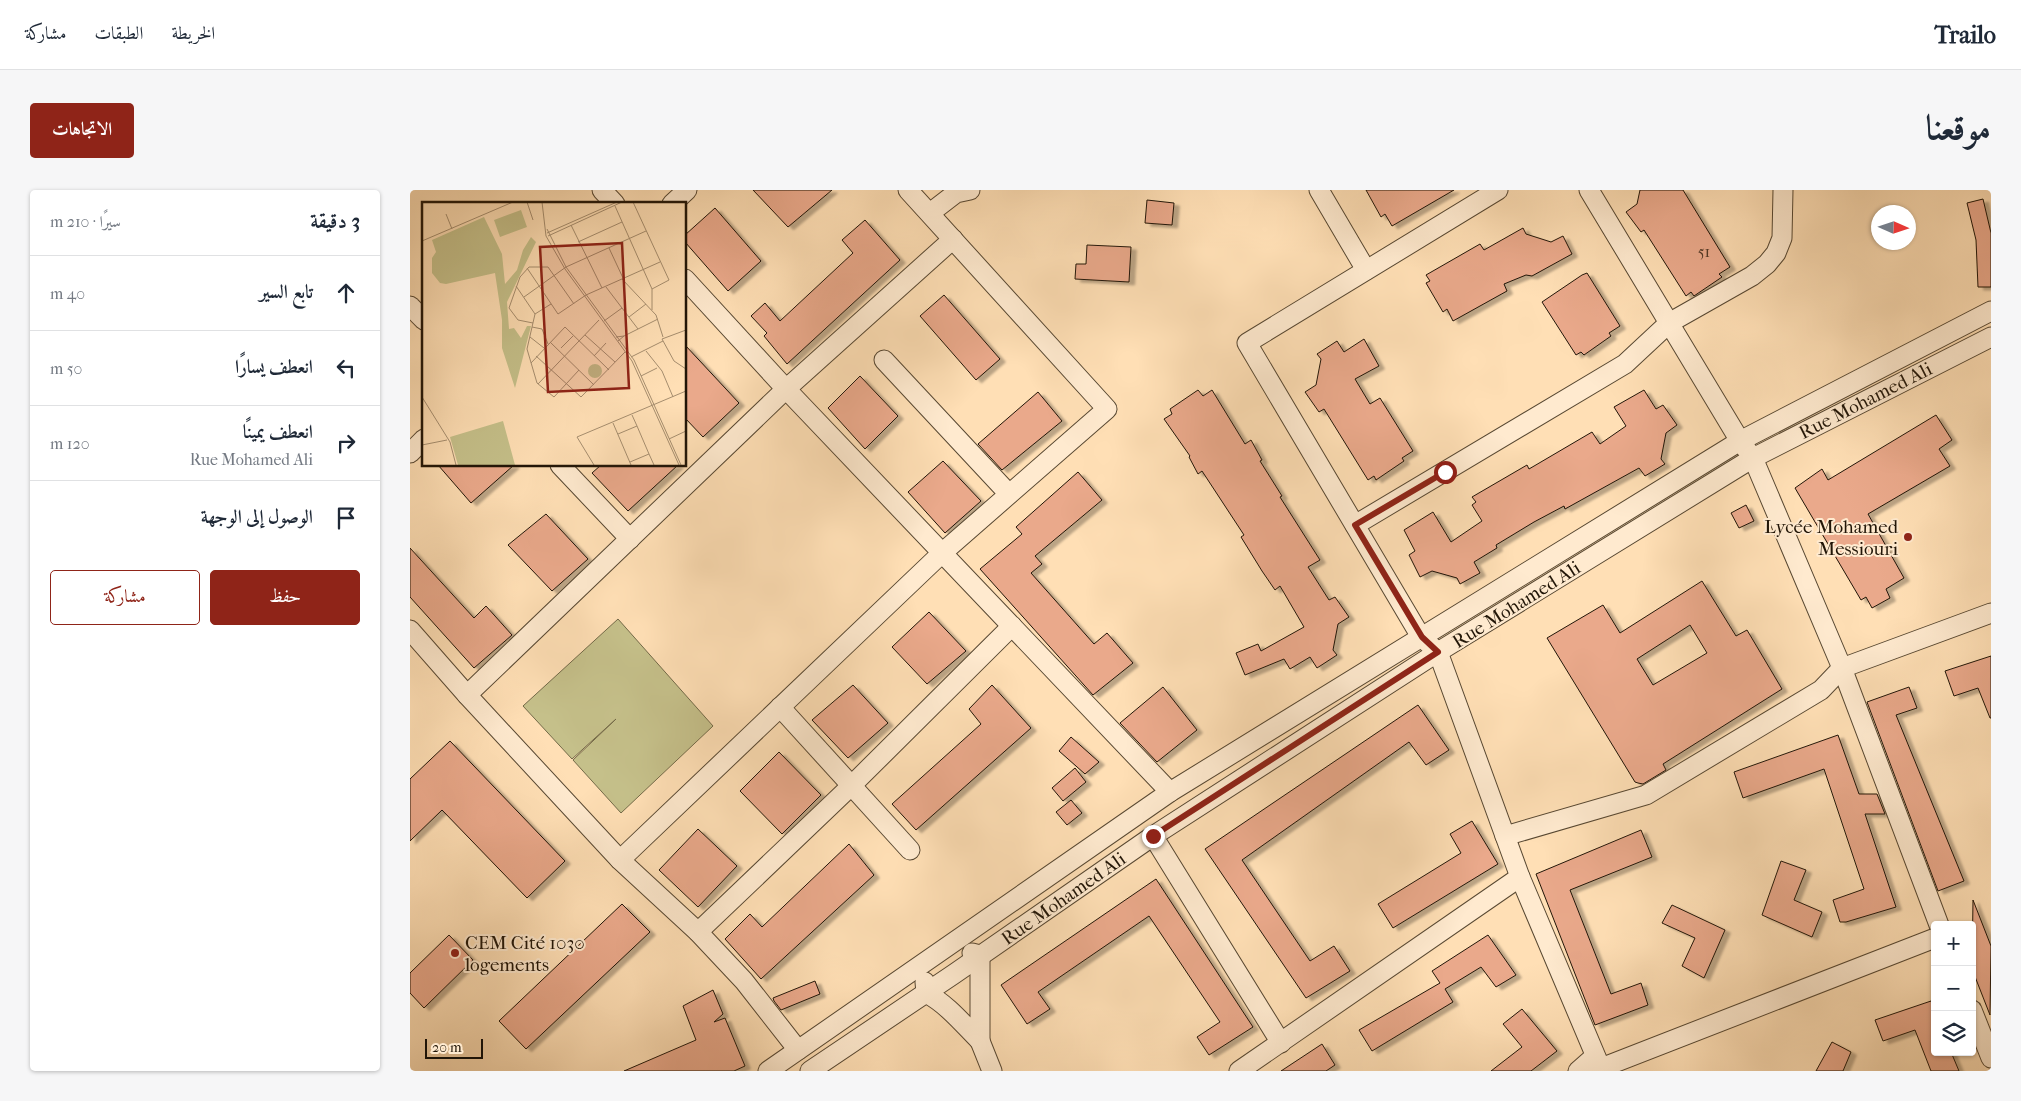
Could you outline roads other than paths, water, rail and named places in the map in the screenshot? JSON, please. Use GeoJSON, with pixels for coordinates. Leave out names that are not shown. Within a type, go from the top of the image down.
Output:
{"type":"FeatureCollection","features":[{"type":"Feature","properties":{"kind":"street"},"geometry":{"type":"LineString","coordinates":[[602,190],[613,202]]}},
{"type":"Feature","properties":{"kind":"street"},"geometry":{"type":"LineString","coordinates":[[674,202],[687,190]]}},
{"type":"Feature","properties":{"kind":"street"},"geometry":{"type":"LineString","coordinates":[[620,860],[942,553],[1107,409],[908,190]]}},
{"type":"Feature","properties":{"kind":"street"},"geometry":{"type":"LineString","coordinates":[[930,213],[956,194],[970,190]]}},
{"type":"Feature","properties":{"kind":"street"},"geometry":{"type":"LineString","coordinates":[[1320,190],[1366,270]]}},
{"type":"Feature","properties":{"kind":"street"},"geometry":{"type":"LineString","coordinates":[[1498,190],[1247,343],[1422,637],[1438,652],[1520,878],[1599,1065]]}},
{"type":"Feature","properties":{"kind":"street"},"geometry":{"type":"LineString","coordinates":[[1589,190],[1740,441],[1753,458],[1842,668],[1937,921]]}},
{"type":"Feature","properties":{"kind":"street"},"geometry":{"type":"LineString","coordinates":[[1355,525],[1625,364],[1669,323],[1752,276],[1767,264],[1776,253],[1782,238],[1783,190]]}},
{"type":"Feature","properties":{"kind":"street"},"geometry":{"type":"LineString","coordinates":[[467,695],[786,389],[953,240]]}},
{"type":"Feature","properties":{"kind":"street"},"geometry":{"type":"LineString","coordinates":[[686,280],[786,389],[1170,792]]}},
{"type":"Feature","properties":{"kind":"street"},"geometry":{"type":"LineString","coordinates":[[410,306],[422,318]]}},
{"type":"Feature","properties":{"kind":"street"},"geometry":{"type":"LineString","coordinates":[[768,1071],[1170,792],[1740,441],[1991,311]]}},
{"type":"Feature","properties":{"kind":"street","name":"Rue Mohamed Ali"},"geometry":{"type":"LineString","coordinates":[[810,1071],[1153,836],[1438,652],[1753,458],[1991,337]]}},
{"type":"Feature","properties":{"kind":"street"},"geometry":{"type":"LineString","coordinates":[[884,360],[1009,494]]}},
{"type":"Feature","properties":{"kind":"street"},"geometry":{"type":"LineString","coordinates":[[410,452],[422,441]]}},
{"type":"Feature","properties":{"kind":"street"},"geometry":{"type":"LineString","coordinates":[[561,466],[630,539]]}},
{"type":"Feature","properties":{"kind":"street"},"geometry":{"type":"LineString","coordinates":[[1505,836],[1646,795],[1821,690],[1842,668],[1991,614]]}},
{"type":"Feature","properties":{"kind":"street"},"geometry":{"type":"LineString","coordinates":[[698,932],[851,786],[1012,626]]}},
{"type":"Feature","properties":{"kind":"street"},"geometry":{"type":"LineString","coordinates":[[410,630],[467,695],[620,860],[698,932],[754,993],[798,1050]]}},
{"type":"Feature","properties":{"kind":"street"},"geometry":{"type":"LineString","coordinates":[[780,707],[910,850]]}},
{"type":"Feature","properties":{"kind":"street"},"geometry":{"type":"LineString","coordinates":[[1153,836],[1281,1043]]}},
{"type":"Feature","properties":{"kind":"street"},"geometry":{"type":"LineString","coordinates":[[1239,1071],[1520,878]]}},
{"type":"Feature","properties":{"kind":"street"},"geometry":{"type":"LineString","coordinates":[[1578,1071],[1599,1065],[1931,940]]}},
{"type":"Feature","properties":{"kind":"street"},"geometry":{"type":"LineString","coordinates":[[948,946],[980,955],[980,1041],[992,1071]]}},
{"type":"Feature","properties":{"kind":"street"},"geometry":{"type":"LineString","coordinates":[[924,963],[926,993],[947,1008],[980,1041]]}},
{"type":"Feature","properties":{"kind":"street"},"geometry":{"type":"LineString","coordinates":[[1972,1011],[1991,1058]]}},
{"type":"Feature","properties":{"kind":"place","name":"Lycée Mohamed Messiouri"},"geometry":{"type":"Point","coordinates":[1908,537]}},
{"type":"Feature","properties":{"kind":"place","name":"CEM Cité 1030 logements"},"geometry":{"type":"Point","coordinates":[455,953]}}]}
